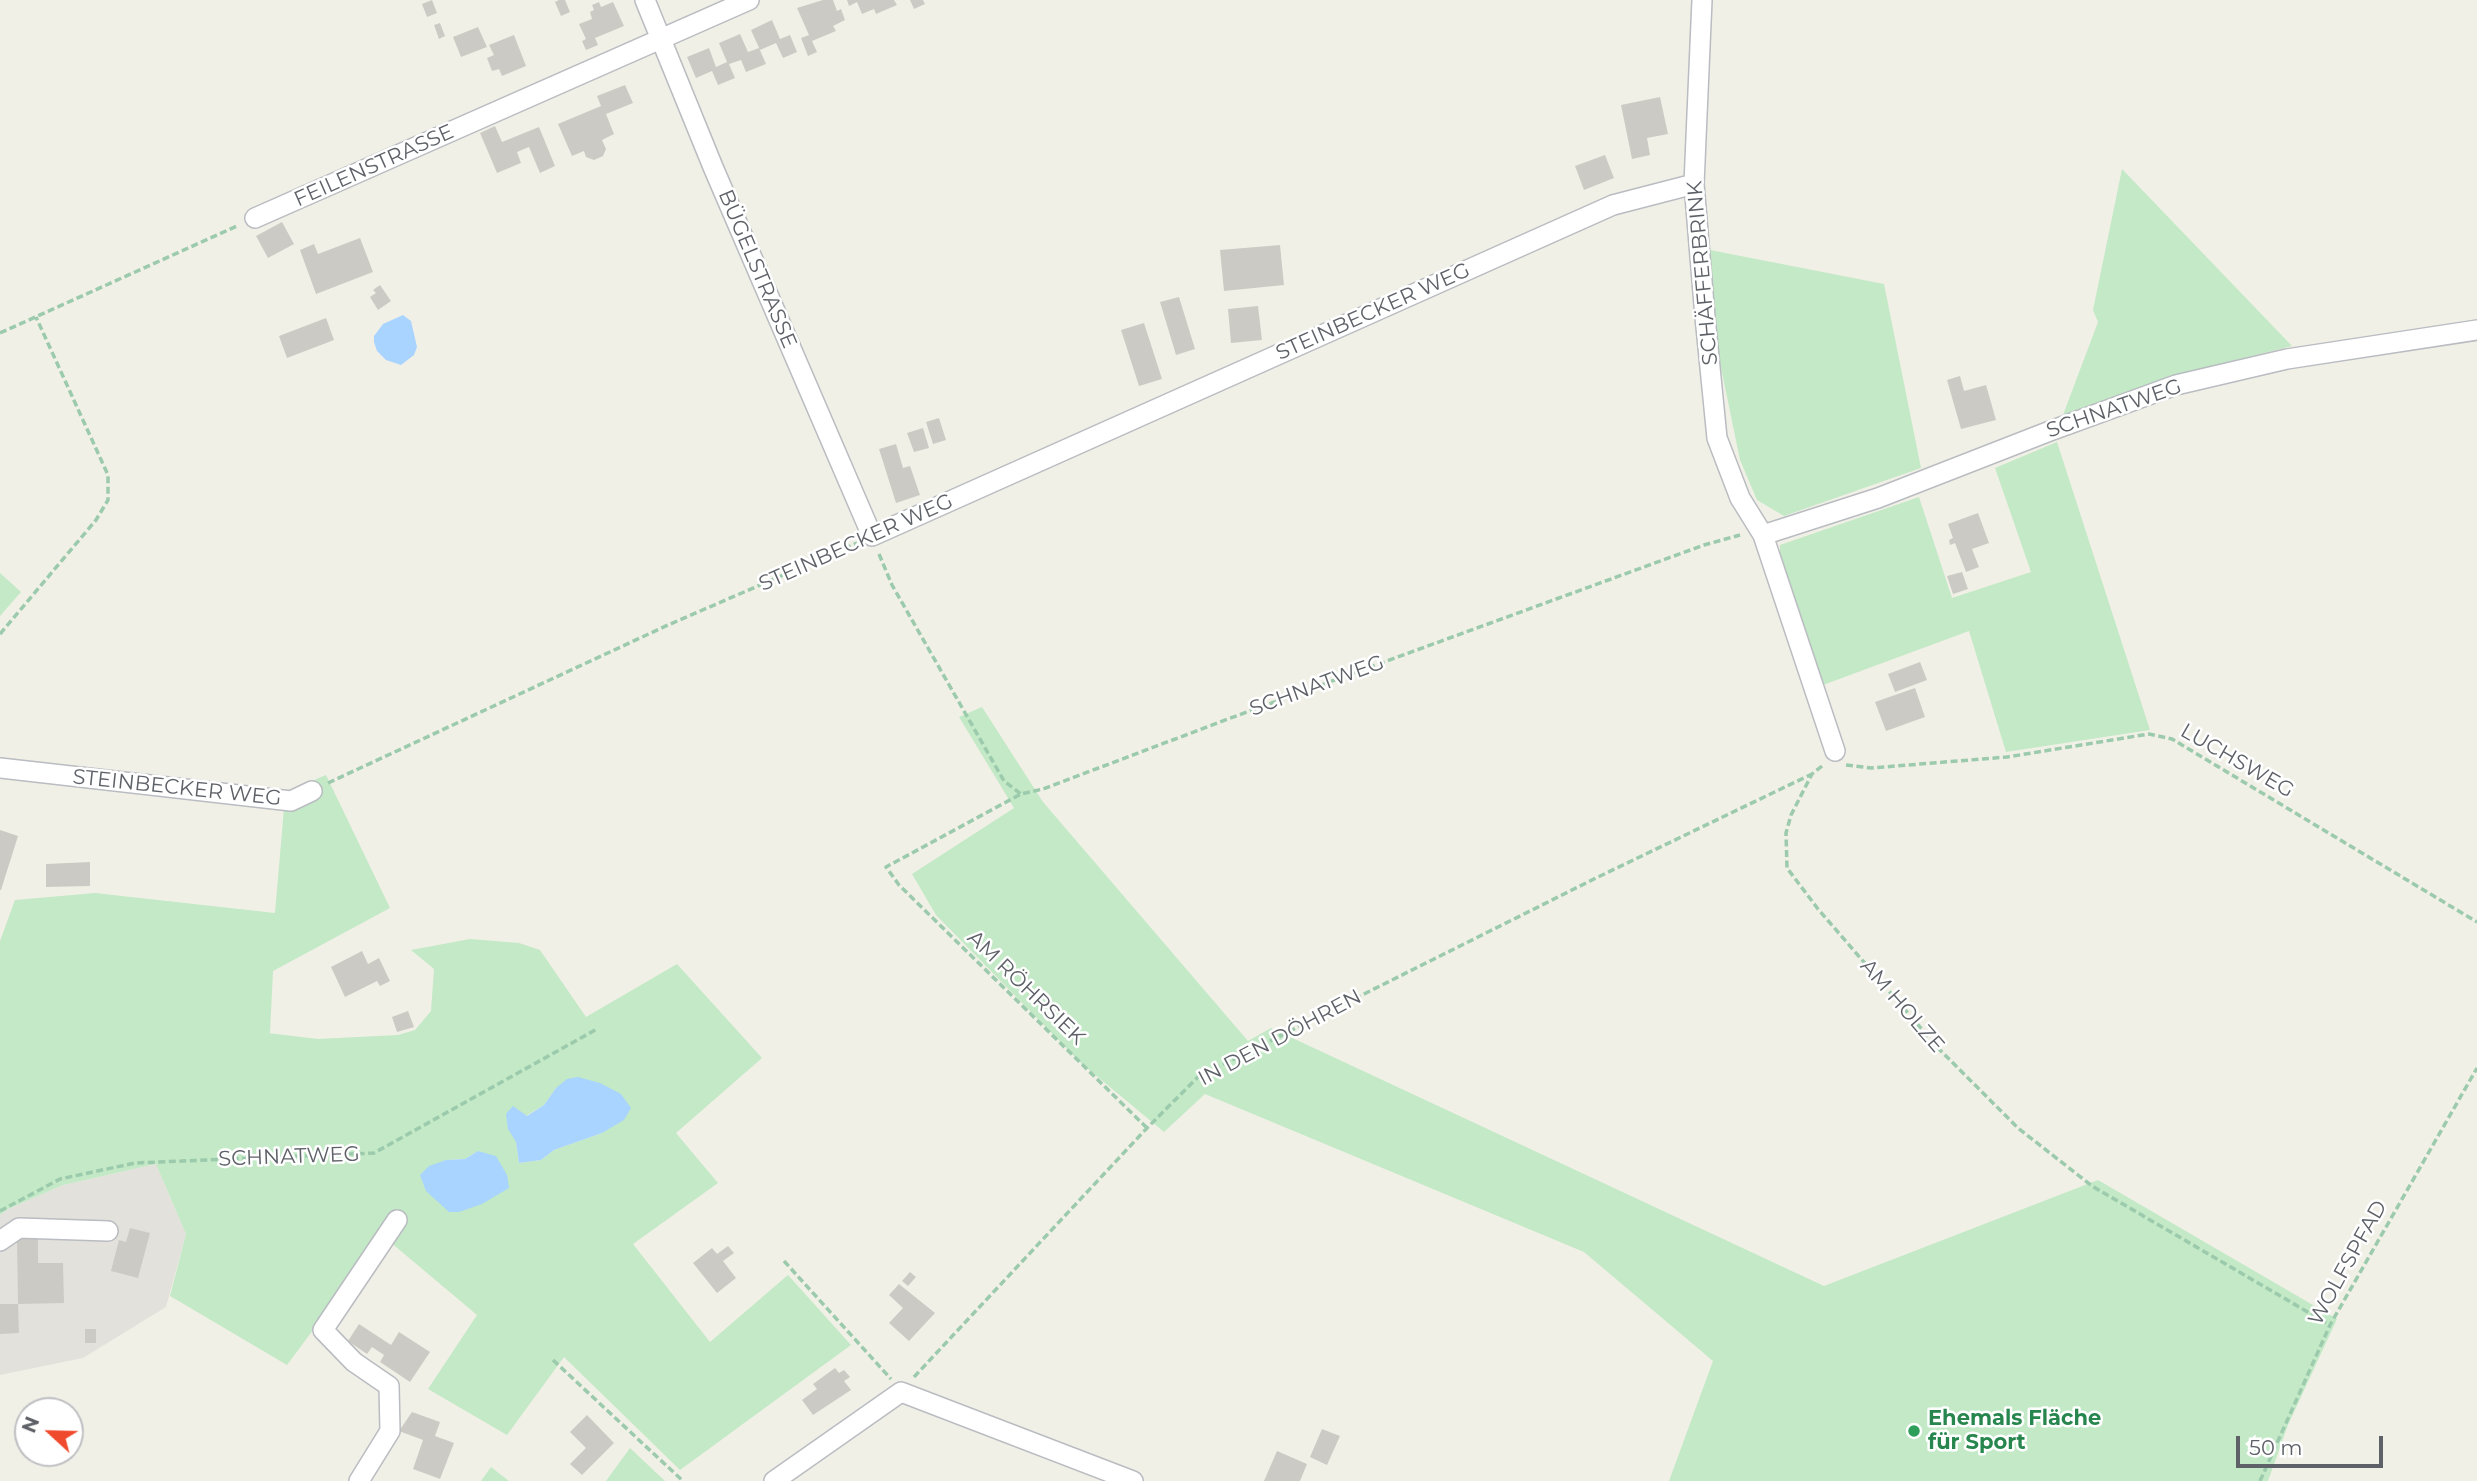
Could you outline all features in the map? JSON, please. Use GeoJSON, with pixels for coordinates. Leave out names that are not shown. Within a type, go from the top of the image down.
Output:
{"type":"FeatureCollection","features":[{"type":"Feature","properties":{"kind":"street","name":"BÜGELSTRASSE"},"geometry":{"type":"LineString","coordinates":[[645,0],[713,167],[872,536]]}},
{"type":"Feature","properties":{"kind":"street","name":"FEILENSTRASSE"},"geometry":{"type":"LineString","coordinates":[[255,218],[749,0]]}},
{"type":"Feature","properties":{"kind":"street","name":"SCHÄFFERBRINK"},"geometry":{"type":"LineString","coordinates":[[1702,0],[1695,184],[1704,317],[1717,438],[1740,498],[1761,532]]}},
{"type":"Feature","properties":{"kind":"street","name":"STEINBECKER WEG"},"geometry":{"type":"LineString","coordinates":[[872,536],[1613,205],[1695,184]]}},
{"type":"Feature","properties":{"kind":"street","name":"SCHNATWEG"},"geometry":{"type":"LineString","coordinates":[[1761,532],[1878,498],[2176,385],[2287,359],[2477,330]]}},
{"type":"Feature","properties":{"kind":"street"},"geometry":{"type":"LineString","coordinates":[[1761,532],[1835,751]]}},
{"type":"Feature","properties":{"kind":"street","name":"STEINBECKER WEG"},"geometry":{"type":"LineString","coordinates":[[0,768],[291,801],[312,791]]}},
{"type":"Feature","properties":{"kind":"street"},"geometry":{"type":"LineString","coordinates":[[359,1481],[390,1431],[389,1386],[354,1362],[323,1330],[397,1220]]}},
{"type":"Feature","properties":{"kind":"street"},"geometry":{"type":"LineString","coordinates":[[0,1241],[19,1228],[108,1231]]}},
{"type":"Feature","properties":{"kind":"street"},"geometry":{"type":"LineString","coordinates":[[774,1481],[901,1392],[1133,1481]]}},
{"type":"Feature","properties":{"kind":"path"},"geometry":{"type":"LineString","coordinates":[[0,333],[255,218]]}},
{"type":"Feature","properties":{"kind":"path"},"geometry":{"type":"LineString","coordinates":[[0,634],[96,520],[107,500],[108,475],[36,317]]}},
{"type":"Feature","properties":{"kind":"path","name":"SCHNATWEG"},"geometry":{"type":"LineString","coordinates":[[886,867],[1021,794],[1043,789],[1704,545],[1761,532]]}},
{"type":"Feature","properties":{"kind":"path"},"geometry":{"type":"LineString","coordinates":[[872,536],[892,585],[1004,781],[1021,794]]}},
{"type":"Feature","properties":{"kind":"path","name":"STEINBECKER WEG"},"geometry":{"type":"LineString","coordinates":[[312,791],[668,625],[872,536]]}},
{"type":"Feature","properties":{"kind":"path","name":"LUCHSWEG"},"geometry":{"type":"LineString","coordinates":[[1835,751],[1842,763],[1871,768],[2007,757],[2150,734],[2172,739],[2477,922]]}},
{"type":"Feature","properties":{"kind":"path","name":"AM HOLZE"},"geometry":{"type":"LineString","coordinates":[[1835,751],[1812,774],[1791,815],[1786,833],[1787,868],[1818,909],[1939,1049],[2018,1128],[2092,1186],[2330,1325]]}},
{"type":"Feature","properties":{"kind":"path","name":"IN DEN DÖHREN"},"geometry":{"type":"LineString","coordinates":[[901,1392],[1147,1128],[1198,1077],[1596,877],[1812,774]]}},
{"type":"Feature","properties":{"kind":"path","name":"AM RÖHRSIEK"},"geometry":{"type":"LineString","coordinates":[[886,867],[899,885],[1147,1128]]}},
{"type":"Feature","properties":{"kind":"path","name":"SCHNATWEG"},"geometry":{"type":"LineString","coordinates":[[0,1211],[60,1179],[135,1163],[374,1153],[597,1029]]}},
{"type":"Feature","properties":{"kind":"path","name":"WOLFSPFAD"},"geometry":{"type":"LineString","coordinates":[[2260,1481],[2330,1325],[2477,1068]]}},
{"type":"Feature","properties":{"kind":"path"},"geometry":{"type":"LineString","coordinates":[[784,1261],[901,1392]]}},
{"type":"Feature","properties":{"kind":"path"},"geometry":{"type":"LineString","coordinates":[[552,1360],[683,1481]]}},
{"type":"Feature","properties":{"kind":"shaded area"},"geometry":{"type":"Polygon","coordinates":[[[156,1164],[186,1234],[166,1307],[83,1358],[0,1375],[0,1215],[63,1185],[156,1164]]]}},
{"type":"Feature","properties":{"kind":"green space"},"geometry":{"type":"Polygon","coordinates":[[[2122,169],[2292,346],[2175,375],[2063,415],[2098,322],[2093,310],[2122,169]]]}},
{"type":"Feature","properties":{"kind":"green space"},"geometry":{"type":"Polygon","coordinates":[[[1710,250],[1884,284],[1921,468],[1784,516],[1757,500],[1740,460],[1712,324],[1710,250]]]}},
{"type":"Feature","properties":{"kind":"green space"},"geometry":{"type":"Polygon","coordinates":[[[2057,442],[2150,730],[2006,752],[1969,631],[1823,685],[1780,556],[1780,545],[1919,497],[1952,598],[2031,572],[1995,468],[2057,442]]]}},
{"type":"Feature","properties":{"kind":"green space"},"geometry":{"type":"Polygon","coordinates":[[[0,573],[21,592],[0,616],[0,573]]]}},
{"type":"Feature","properties":{"kind":"green space"},"geometry":{"type":"Polygon","coordinates":[[[982,707],[1043,802],[1248,1041],[1271,1028],[1824,1286],[2098,1180],[2337,1319],[2288,1425],[2268,1481],[1669,1481],[1713,1361],[1584,1252],[1205,1094],[1164,1132],[1081,1063],[936,915],[912,874],[1014,808],[959,717],[982,707]]]}},
{"type":"Feature","properties":{"kind":"green space"},"geometry":{"type":"Polygon","coordinates":[[[326,775],[390,908],[273,971],[268,1033],[318,1039],[398,1035],[415,1030],[431,1011],[434,969],[411,950],[470,939],[519,943],[540,950],[586,1017],[677,964],[762,1058],[676,1133],[718,1183],[633,1244],[710,1342],[788,1275],[851,1345],[680,1470],[564,1357],[507,1435],[428,1389],[477,1315],[383,1236],[287,1365],[170,1296],[186,1234],[156,1164],[63,1185],[0,1215],[0,941],[15,900],[95,893],[275,913],[284,808],[288,791],[326,775]],[[556,1088],[544,1105],[526,1116],[516,1142],[519,1163],[541,1160],[554,1150],[602,1133],[556,1088]],[[478,1151],[465,1159],[446,1160],[426,1191],[478,1151]]]}},
{"type":"Feature","properties":{"kind":"green space"},"geometry":{"type":"Polygon","coordinates":[[[630,1448],[665,1481],[606,1481],[630,1448]]]}},
{"type":"Feature","properties":{"kind":"green space"},"geometry":{"type":"Polygon","coordinates":[[[491,1467],[509,1481],[481,1481],[491,1467]]]}},
{"type":"Feature","properties":{"kind":"water"},"geometry":{"type":"Polygon","coordinates":[[[403,315],[411,321],[417,347],[414,355],[401,365],[386,360],[377,351],[374,336],[383,324],[403,315]]]}},
{"type":"Feature","properties":{"kind":"water"},"geometry":{"type":"Polygon","coordinates":[[[578,1077],[600,1083],[621,1094],[631,1108],[624,1120],[602,1133],[554,1150],[541,1160],[519,1163],[516,1142],[508,1129],[506,1114],[513,1106],[527,1116],[544,1105],[556,1088],[567,1079],[578,1077]]]}},
{"type":"Feature","properties":{"kind":"water"},"geometry":{"type":"Polygon","coordinates":[[[478,1151],[496,1156],[507,1175],[509,1188],[482,1204],[459,1212],[449,1212],[426,1191],[420,1175],[429,1166],[446,1160],[465,1159],[478,1151]]]}},
{"type":"Feature","properties":{"kind":"building"},"geometry":{"type":"Polygon","coordinates":[[[432,0],[437,13],[427,17],[422,4],[432,0]]]}},
{"type":"Feature","properties":{"kind":"building"},"geometry":{"type":"Polygon","coordinates":[[[565,0],[570,12],[561,16],[555,2],[565,0]]]}},
{"type":"Feature","properties":{"kind":"building"},"geometry":{"type":"Polygon","coordinates":[[[823,0],[833,0],[837,11],[841,9],[845,20],[833,26],[836,31],[812,41],[817,52],[808,56],[801,38],[809,35],[797,8],[823,0]]]}},
{"type":"Feature","properties":{"kind":"building"},"geometry":{"type":"Polygon","coordinates":[[[847,0],[894,0],[897,5],[876,14],[874,9],[862,14],[857,2],[849,6],[847,0]]]}},
{"type":"Feature","properties":{"kind":"building"},"geometry":{"type":"Polygon","coordinates":[[[910,0],[923,0],[925,4],[914,9],[910,0]]]}},
{"type":"Feature","properties":{"kind":"building"},"geometry":{"type":"Polygon","coordinates":[[[599,2],[601,7],[613,2],[624,26],[595,38],[598,45],[586,50],[582,41],[586,39],[579,24],[592,19],[592,5],[599,2]]]}},
{"type":"Feature","properties":{"kind":"building"},"geometry":{"type":"Polygon","coordinates":[[[772,20],[780,39],[790,35],[797,52],[783,58],[776,43],[760,50],[751,30],[772,20]]]}},
{"type":"Feature","properties":{"kind":"building"},"geometry":{"type":"Polygon","coordinates":[[[440,23],[445,36],[439,39],[434,25],[440,23]]]}},
{"type":"Feature","properties":{"kind":"building"},"geometry":{"type":"Polygon","coordinates":[[[478,27],[487,47],[461,57],[453,37],[478,27]]]}},
{"type":"Feature","properties":{"kind":"building"},"geometry":{"type":"Polygon","coordinates":[[[740,34],[748,52],[759,48],[766,64],[746,72],[741,60],[729,64],[735,78],[718,85],[712,71],[696,78],[687,57],[709,48],[716,67],[727,62],[719,43],[740,34]]]}},
{"type":"Feature","properties":{"kind":"building"},"geometry":{"type":"Polygon","coordinates":[[[514,35],[526,66],[502,76],[499,69],[492,71],[487,58],[494,55],[489,45],[514,35]]]}},
{"type":"Feature","properties":{"kind":"building"},"geometry":{"type":"Polygon","coordinates":[[[625,85],[633,103],[606,114],[614,134],[602,140],[606,149],[603,156],[594,160],[586,157],[584,151],[572,156],[558,124],[601,106],[597,96],[625,85]]]}},
{"type":"Feature","properties":{"kind":"building"},"geometry":{"type":"Polygon","coordinates":[[[1660,97],[1668,134],[1647,138],[1650,155],[1632,159],[1621,105],[1660,97]]]}},
{"type":"Feature","properties":{"kind":"building"},"geometry":{"type":"Polygon","coordinates":[[[495,126],[502,142],[539,127],[555,166],[540,173],[529,147],[517,152],[521,163],[497,173],[480,133],[495,126]]]}},
{"type":"Feature","properties":{"kind":"building"},"geometry":{"type":"Polygon","coordinates":[[[1605,155],[1614,178],[1584,190],[1575,166],[1605,155]]]}},
{"type":"Feature","properties":{"kind":"building"},"geometry":{"type":"Polygon","coordinates":[[[282,222],[294,244],[268,258],[256,236],[282,222]]]}},
{"type":"Feature","properties":{"kind":"building"},"geometry":{"type":"Polygon","coordinates":[[[360,238],[373,272],[316,294],[300,250],[314,244],[318,254],[360,238]]]}},
{"type":"Feature","properties":{"kind":"building"},"geometry":{"type":"Polygon","coordinates":[[[1280,245],[1284,285],[1224,291],[1220,250],[1280,245]]]}},
{"type":"Feature","properties":{"kind":"building"},"geometry":{"type":"Polygon","coordinates":[[[380,285],[391,301],[378,310],[370,297],[376,293],[373,290],[380,285]]]}},
{"type":"Feature","properties":{"kind":"building"},"geometry":{"type":"Polygon","coordinates":[[[1179,297],[1195,349],[1176,355],[1160,302],[1179,297]]]}},
{"type":"Feature","properties":{"kind":"building"},"geometry":{"type":"Polygon","coordinates":[[[1258,306],[1262,340],[1231,343],[1228,309],[1258,306]]]}},
{"type":"Feature","properties":{"kind":"building"},"geometry":{"type":"Polygon","coordinates":[[[326,318],[334,340],[287,358],[279,336],[326,318]]]}},
{"type":"Feature","properties":{"kind":"building"},"geometry":{"type":"Polygon","coordinates":[[[1144,323],[1162,379],[1139,386],[1121,330],[1144,323]]]}},
{"type":"Feature","properties":{"kind":"building"},"geometry":{"type":"Polygon","coordinates":[[[1960,376],[1964,391],[1986,385],[1996,420],[1961,429],[1947,380],[1960,376]]]}},
{"type":"Feature","properties":{"kind":"building"},"geometry":{"type":"Polygon","coordinates":[[[939,418],[946,440],[933,444],[926,422],[939,418]]]}},
{"type":"Feature","properties":{"kind":"building"},"geometry":{"type":"Polygon","coordinates":[[[923,428],[929,448],[914,452],[907,433],[923,428]]]}},
{"type":"Feature","properties":{"kind":"building"},"geometry":{"type":"Polygon","coordinates":[[[896,444],[903,468],[910,466],[920,495],[896,503],[879,449],[896,444]]]}},
{"type":"Feature","properties":{"kind":"building"},"geometry":{"type":"Polygon","coordinates":[[[1978,513],[1989,543],[1972,549],[1979,567],[1966,572],[1955,543],[1950,545],[1949,540],[1953,538],[1948,524],[1978,513]]]}},
{"type":"Feature","properties":{"kind":"building"},"geometry":{"type":"Polygon","coordinates":[[[1962,572],[1968,589],[1953,594],[1947,576],[1962,572]]]}},
{"type":"Feature","properties":{"kind":"building"},"geometry":{"type":"Polygon","coordinates":[[[1920,662],[1927,680],[1895,692],[1888,674],[1920,662]]]}},
{"type":"Feature","properties":{"kind":"building"},"geometry":{"type":"Polygon","coordinates":[[[1915,688],[1925,717],[1886,731],[1875,702],[1915,688]]]}},
{"type":"Feature","properties":{"kind":"building"},"geometry":{"type":"Polygon","coordinates":[[[0,830],[18,836],[1,890],[0,890],[0,830]]]}},
{"type":"Feature","properties":{"kind":"building"},"geometry":{"type":"Polygon","coordinates":[[[90,862],[90,886],[46,887],[46,864],[90,862]]]}},
{"type":"Feature","properties":{"kind":"building"},"geometry":{"type":"Polygon","coordinates":[[[362,951],[368,964],[379,958],[390,981],[380,986],[377,981],[345,997],[331,967],[362,951]]]}},
{"type":"Feature","properties":{"kind":"building"},"geometry":{"type":"Polygon","coordinates":[[[408,1011],[414,1027],[397,1032],[392,1017],[408,1011]]]}},
{"type":"Feature","properties":{"kind":"building"},"geometry":{"type":"Polygon","coordinates":[[[130,1228],[150,1233],[138,1278],[111,1271],[119,1240],[126,1242],[130,1228]]]}},
{"type":"Feature","properties":{"kind":"building"},"geometry":{"type":"Polygon","coordinates":[[[17,1239],[38,1239],[38,1263],[63,1263],[64,1303],[18,1304],[17,1239]]]}},
{"type":"Feature","properties":{"kind":"building"},"geometry":{"type":"Polygon","coordinates":[[[728,1246],[734,1253],[723,1261],[736,1278],[717,1293],[693,1263],[712,1248],[717,1254],[728,1246]]]}},
{"type":"Feature","properties":{"kind":"building"},"geometry":{"type":"Polygon","coordinates":[[[910,1272],[916,1277],[908,1286],[902,1281],[910,1272]]]}},
{"type":"Feature","properties":{"kind":"building"},"geometry":{"type":"Polygon","coordinates":[[[899,1284],[935,1313],[909,1341],[889,1323],[903,1308],[889,1295],[899,1284]]]}},
{"type":"Feature","properties":{"kind":"building"},"geometry":{"type":"Polygon","coordinates":[[[0,1304],[18,1304],[19,1333],[0,1334],[0,1304]]]}},
{"type":"Feature","properties":{"kind":"building"},"geometry":{"type":"Polygon","coordinates":[[[359,1324],[391,1345],[399,1332],[430,1352],[410,1382],[380,1362],[384,1355],[372,1347],[367,1354],[348,1341],[359,1324]]]}},
{"type":"Feature","properties":{"kind":"building"},"geometry":{"type":"Polygon","coordinates":[[[85,1329],[96,1329],[96,1343],[85,1343],[85,1329]]]}},
{"type":"Feature","properties":{"kind":"building"},"geometry":{"type":"Polygon","coordinates":[[[835,1368],[839,1373],[844,1370],[850,1377],[844,1381],[851,1390],[813,1415],[802,1400],[817,1389],[813,1384],[835,1368]]]}},
{"type":"Feature","properties":{"kind":"building"},"geometry":{"type":"Polygon","coordinates":[[[412,1412],[440,1422],[435,1436],[454,1443],[440,1479],[413,1469],[423,1440],[399,1431],[412,1412]]]}},
{"type":"Feature","properties":{"kind":"building"},"geometry":{"type":"Polygon","coordinates":[[[587,1415],[614,1443],[582,1475],[570,1464],[586,1448],[570,1432],[587,1415]]]}},
{"type":"Feature","properties":{"kind":"building"},"geometry":{"type":"Polygon","coordinates":[[[1322,1429],[1340,1436],[1327,1465],[1310,1457],[1322,1429]]]}},
{"type":"Feature","properties":{"kind":"building"},"geometry":{"type":"Polygon","coordinates":[[[1277,1451],[1307,1464],[1300,1481],[1264,1481],[1277,1451]]]}},
{"type":"Feature","properties":{"kind":"place","name":"Ehemals Fläche für Sport"},"geometry":{"type":"Point","coordinates":[1914,1431]}}]}
